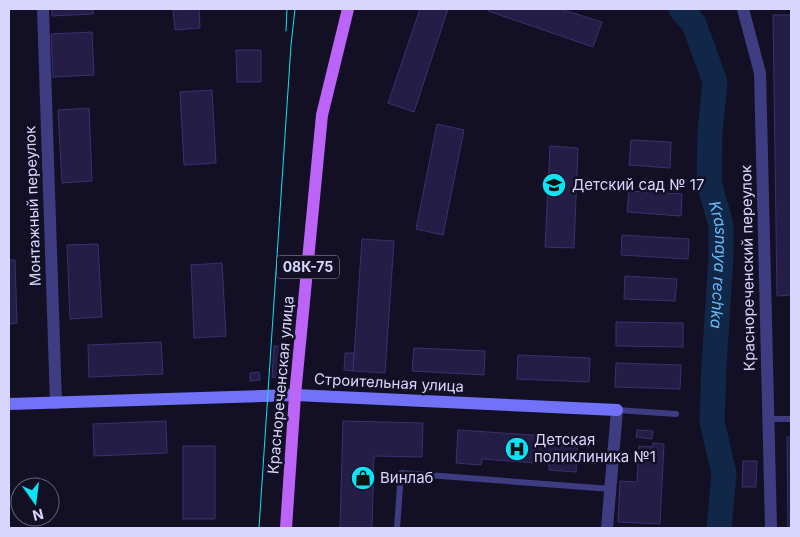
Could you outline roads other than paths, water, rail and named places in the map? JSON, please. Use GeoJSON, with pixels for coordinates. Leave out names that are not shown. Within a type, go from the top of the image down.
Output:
{"type":"FeatureCollection","features":[{"type":"Feature","properties":{"kind":"main road","name":"Краснореченская улица"},"geometry":{"type":"LineString","coordinates":[[286,528],[295,395],[322,115],[348,9]]}},
{"type":"Feature","properties":{"kind":"street","name":"Монтажный переулок"},"geometry":{"type":"LineString","coordinates":[[43,9],[56,403]]}},
{"type":"Feature","properties":{"kind":"street","name":"Краснореченский переулок"},"geometry":{"type":"LineString","coordinates":[[743,9],[760,73],[771,528]]}},
{"type":"Feature","properties":{"kind":"street","name":"Строительная улица"},"geometry":{"type":"LineString","coordinates":[[9,404],[295,395],[617,410]]}},
{"type":"Feature","properties":{"kind":"street"},"geometry":{"type":"LineString","coordinates":[[608,528],[617,410]]}},
{"type":"Feature","properties":{"kind":"lane"},"geometry":{"type":"LineString","coordinates":[[617,410],[676,414]]}},
{"type":"Feature","properties":{"kind":"lane"},"geometry":{"type":"LineString","coordinates":[[768,419],[791,419]]}},
{"type":"Feature","properties":{"kind":"lane"},"geometry":{"type":"LineString","coordinates":[[397,528],[401,473],[610,489]]}},
{"type":"Feature","properties":{"kind":"waterway","name":"Krasnaya rechka"},"geometry":{"type":"LineString","coordinates":[[681,9],[694,24],[715,82],[710,131],[709,183],[721,225],[712,421],[724,474],[719,528]]}},
{"type":"Feature","properties":{"kind":"tram line"},"geometry":{"type":"LineString","coordinates":[[286,31],[287,9]]}},
{"type":"Feature","properties":{"kind":"tram line"},"geometry":{"type":"LineString","coordinates":[[259,528],[295,9]]}},
{"type":"Feature","properties":{"kind":"place","name":"Детский сад № 17"},"geometry":{"type":"Point","coordinates":[554,185]}},
{"type":"Feature","properties":{"kind":"place","name":"Детская поликлиника №1"},"geometry":{"type":"Point","coordinates":[517,449]}},
{"type":"Feature","properties":{"kind":"place","name":"Винлаб"},"geometry":{"type":"Point","coordinates":[363,478]}}]}
